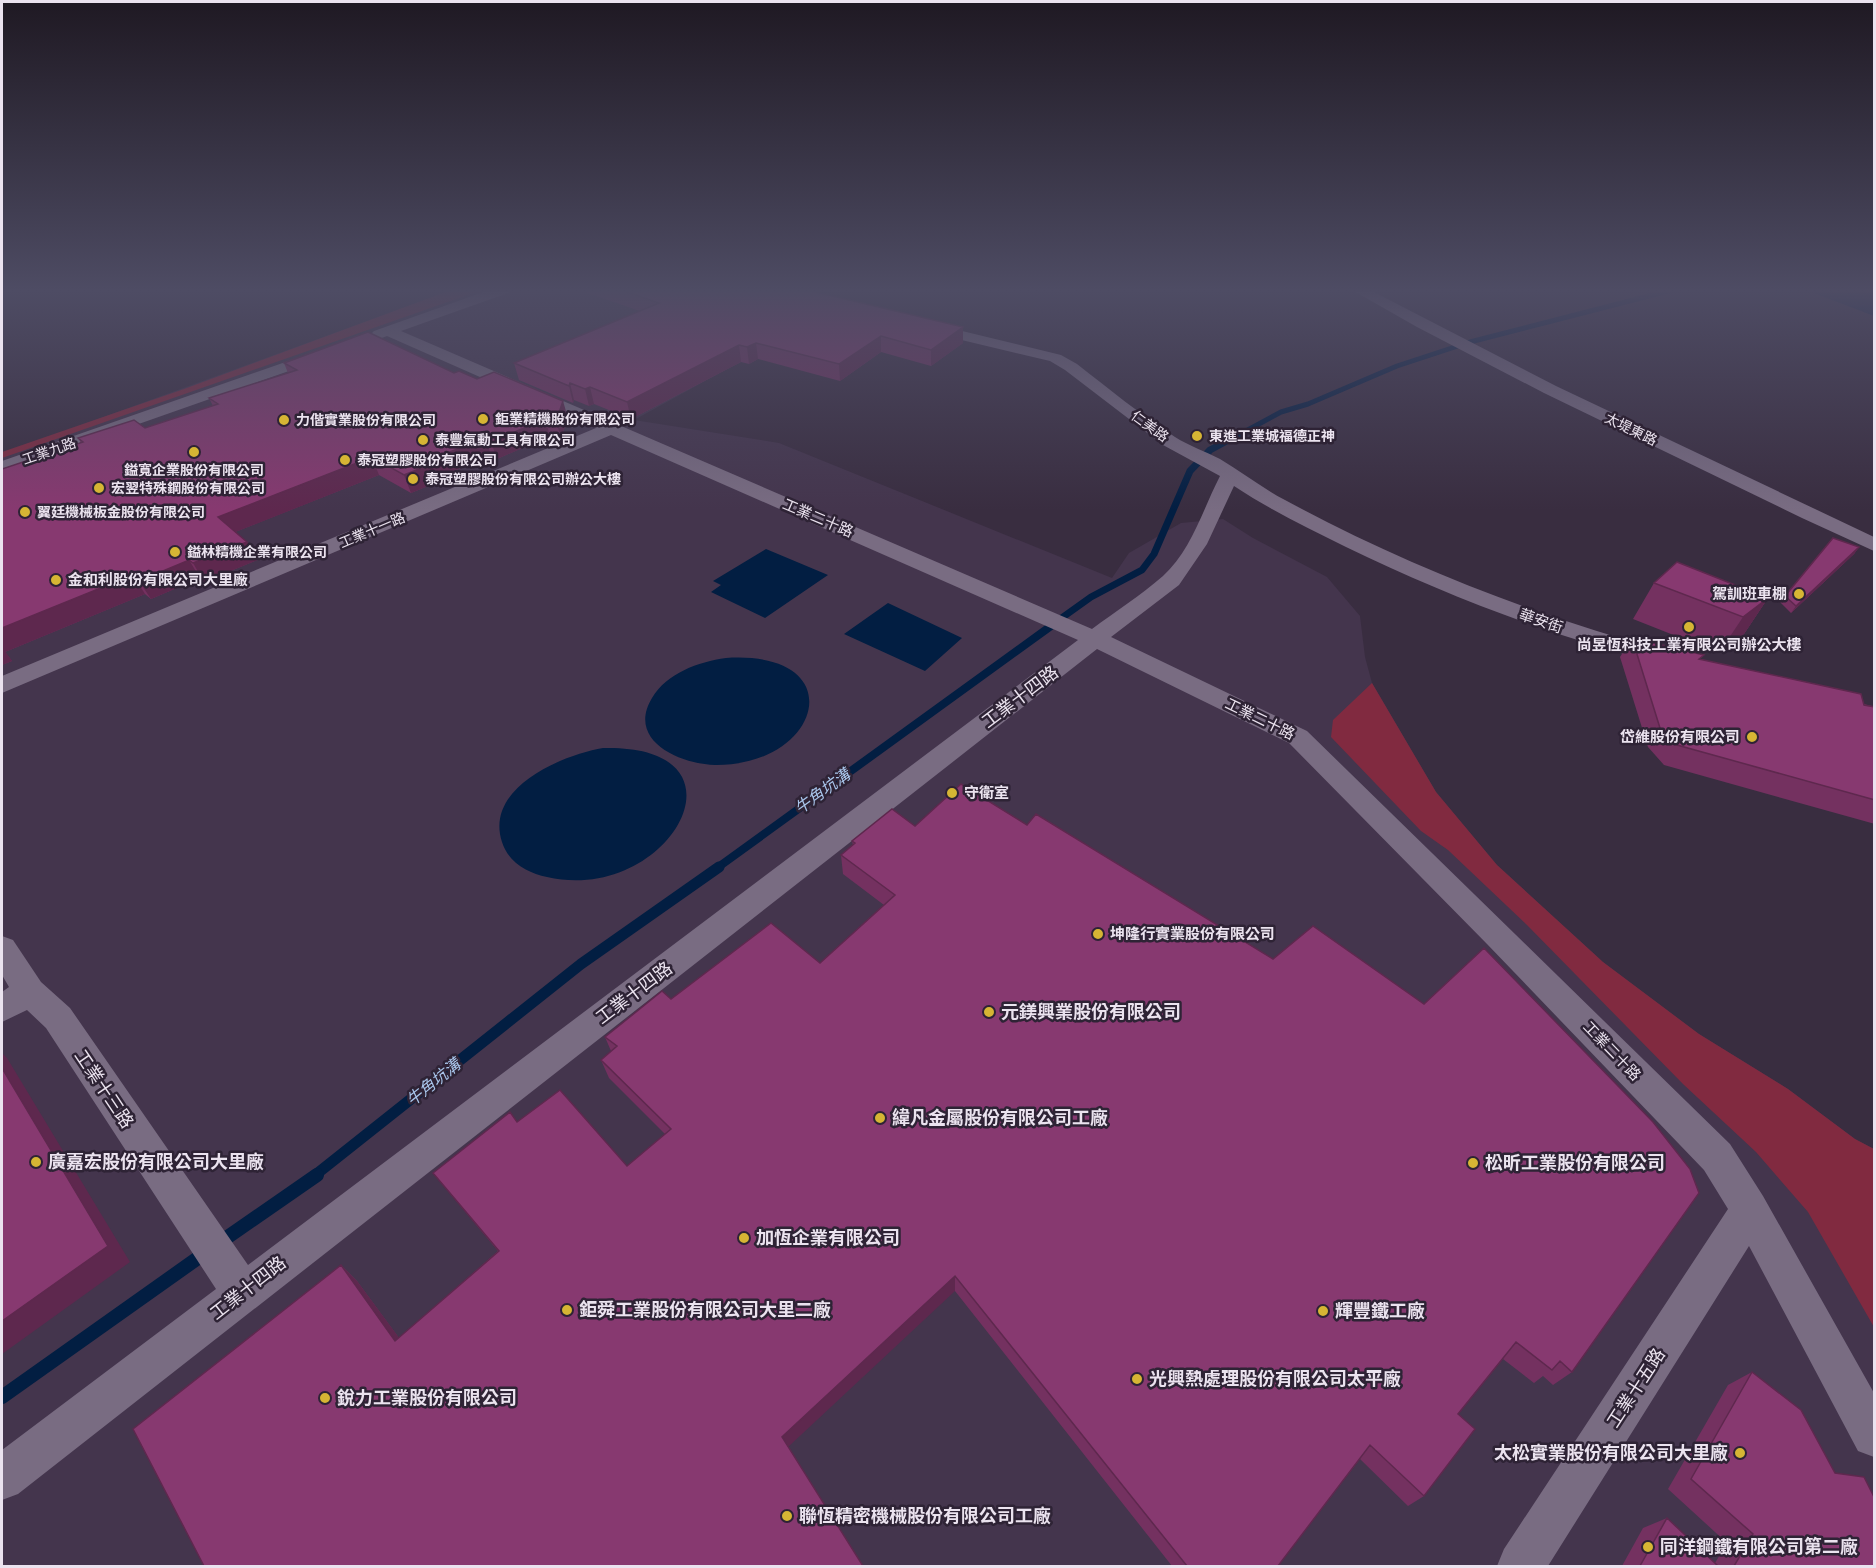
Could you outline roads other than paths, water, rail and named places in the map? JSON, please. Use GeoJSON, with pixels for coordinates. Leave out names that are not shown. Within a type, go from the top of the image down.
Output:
{"type":"FeatureCollection","features":[{"type":"Feature","properties":{"kind":"street","name":"工業九路"},"geometry":{"type":"LineString","coordinates":[[2,467],[296,363]]}},
{"type":"Feature","properties":{"kind":"street","name":"工業二十路"},"geometry":{"type":"LineString","coordinates":[[460,363],[1037,613],[1298,737],[1498,934],[1717,1157],[1750,1209],[1875,1436]]}},
{"type":"Feature","properties":{"kind":"street","name":"仁美路"},"geometry":{"type":"LineString","coordinates":[[1064,363],[1170,442],[1225,472]]}},
{"type":"Feature","properties":{"kind":"street","name":"太堤東路"},"geometry":{"type":"LineString","coordinates":[[1496,363],[1618,424],[1875,545]]}},
{"type":"Feature","properties":{"kind":"street","name":"工業十一路"},"geometry":{"type":"LineString","coordinates":[[2,685],[609,429]]}},
{"type":"Feature","properties":{"kind":"street","name":"工業十四路"},"geometry":{"type":"LineString","coordinates":[[2,1478],[236,1284],[1089,637],[1171,580],[1188,562],[1198,545],[1225,472]]}},
{"type":"Feature","properties":{"kind":"street","name":"華安街"},"geometry":{"type":"LineString","coordinates":[[1225,472],[1259,496],[1450,588],[1603,642],[1683,663]]}},
{"type":"Feature","properties":{"kind":"street","name":"工業十三路"},"geometry":{"type":"LineString","coordinates":[[2,949],[16,1000],[58,1018],[236,1284]]}},
{"type":"Feature","properties":{"kind":"street","name":"工業十五路"},"geometry":{"type":"LineString","coordinates":[[1521,1566],[1750,1209]]}},
{"type":"Feature","properties":{"kind":"water"},"geometry":{"type":"Polygon","coordinates":[[[766,549],[828,575],[765,618],[711,592],[721,585],[713,581],[766,549]]]}},
{"type":"Feature","properties":{"kind":"water"},"geometry":{"type":"Polygon","coordinates":[[[888,603],[962,638],[925,671],[844,634],[888,603]]]}},
{"type":"Feature","properties":{"kind":"water"},"geometry":{"type":"Polygon","coordinates":[[[726,658],[766,660],[793,671],[807,689],[809,709],[799,729],[780,748],[752,760],[715,765],[701,764],[673,755],[652,738],[646,726],[646,713],[652,698],[666,682],[684,670],[705,662],[726,658]]]}},
{"type":"Feature","properties":{"kind":"water"},"geometry":{"type":"Polygon","coordinates":[[[603,748],[651,754],[678,770],[686,794],[680,822],[660,847],[629,868],[591,879],[547,877],[520,866],[509,855],[502,842],[500,822],[505,805],[516,790],[549,766],[603,748]]]}},
{"type":"Feature","properties":{"kind":"waterway","name":"牛角坑溝"},"geometry":{"type":"LineString","coordinates":[[1231,439],[1281,412],[1308,404],[1406,363]]}},
{"type":"Feature","properties":{"kind":"waterway","name":"牛角坑溝"},"geometry":{"type":"LineString","coordinates":[[1049,627],[1091,597],[1142,570],[1154,554],[1190,471],[1210,450],[1234,437]]}},
{"type":"Feature","properties":{"kind":"waterway","name":"牛角坑溝"},"geometry":{"type":"LineString","coordinates":[[717,868],[1051,626]]}},
{"type":"Feature","properties":{"kind":"waterway","name":"牛角坑溝"},"geometry":{"type":"LineString","coordinates":[[314,1176],[581,964],[719,867]]}},
{"type":"Feature","properties":{"kind":"waterway","name":"牛角坑溝"},"geometry":{"type":"LineString","coordinates":[[219,1243],[317,1175]]}},
{"type":"Feature","properties":{"kind":"waterway","name":"牛角坑溝"},"geometry":{"type":"LineString","coordinates":[[2,1397],[205,1253]]}},
{"type":"Feature","properties":{"kind":"place","name":"鉅業精機股份有限公司"},"geometry":{"type":"Point","coordinates":[483,419]}},
{"type":"Feature","properties":{"kind":"place","name":"力偕實業股份有限公司"},"geometry":{"type":"Point","coordinates":[284,420]}},
{"type":"Feature","properties":{"kind":"place","name":"東進工業城福德正神"},"geometry":{"type":"Point","coordinates":[1197,436]}},
{"type":"Feature","properties":{"kind":"place","name":"泰豐氣動工具有限公司"},"geometry":{"type":"Point","coordinates":[423,440]}},
{"type":"Feature","properties":{"kind":"place","name":"鎰寬企業股份有限公司"},"geometry":{"type":"Point","coordinates":[194,452]}},
{"type":"Feature","properties":{"kind":"place","name":"泰冠塑膠股份有限公司"},"geometry":{"type":"Point","coordinates":[345,460]}},
{"type":"Feature","properties":{"kind":"place","name":"泰冠塑膠股份有限公司辦公大樓"},"geometry":{"type":"Point","coordinates":[413,479]}},
{"type":"Feature","properties":{"kind":"place","name":"宏翌特殊鋼股份有限公司"},"geometry":{"type":"Point","coordinates":[99,488]}},
{"type":"Feature","properties":{"kind":"place","name":"翼廷機械板金股份有限公司"},"geometry":{"type":"Point","coordinates":[25,512]}},
{"type":"Feature","properties":{"kind":"place","name":"鎰林精機企業有限公司"},"geometry":{"type":"Point","coordinates":[175,552]}},
{"type":"Feature","properties":{"kind":"place","name":"金和利股份有限公司大里廠"},"geometry":{"type":"Point","coordinates":[56,580]}},
{"type":"Feature","properties":{"kind":"place","name":"駕訓班車棚"},"geometry":{"type":"Point","coordinates":[1799,594]}},
{"type":"Feature","properties":{"kind":"place","name":"尚昱恆科技工業有限公司辦公大樓"},"geometry":{"type":"Point","coordinates":[1689,627]}},
{"type":"Feature","properties":{"kind":"place","name":"岱維股份有限公司"},"geometry":{"type":"Point","coordinates":[1752,737]}},
{"type":"Feature","properties":{"kind":"place","name":"守衛室"},"geometry":{"type":"Point","coordinates":[952,793]}},
{"type":"Feature","properties":{"kind":"place","name":"坤隆行實業股份有限公司"},"geometry":{"type":"Point","coordinates":[1098,934]}},
{"type":"Feature","properties":{"kind":"place","name":"元鎂興業股份有限公司"},"geometry":{"type":"Point","coordinates":[989,1012]}},
{"type":"Feature","properties":{"kind":"place","name":"緯凡金屬股份有限公司工廠"},"geometry":{"type":"Point","coordinates":[880,1118]}},
{"type":"Feature","properties":{"kind":"place","name":"廣嘉宏股份有限公司大里廠"},"geometry":{"type":"Point","coordinates":[36,1162]}},
{"type":"Feature","properties":{"kind":"place","name":"松昕工業股份有限公司"},"geometry":{"type":"Point","coordinates":[1473,1163]}},
{"type":"Feature","properties":{"kind":"place","name":"加恆企業有限公司"},"geometry":{"type":"Point","coordinates":[744,1238]}},
{"type":"Feature","properties":{"kind":"place","name":"鉅舜工業股份有限公司大里二廠"},"geometry":{"type":"Point","coordinates":[567,1310]}},
{"type":"Feature","properties":{"kind":"place","name":"輝豐鐵工廠"},"geometry":{"type":"Point","coordinates":[1323,1311]}},
{"type":"Feature","properties":{"kind":"place","name":"光興熱處理股份有限公司太平廠"},"geometry":{"type":"Point","coordinates":[1137,1379]}},
{"type":"Feature","properties":{"kind":"place","name":"銳力工業股份有限公司"},"geometry":{"type":"Point","coordinates":[325,1398]}},
{"type":"Feature","properties":{"kind":"place","name":"太松實業股份有限公司大里廠"},"geometry":{"type":"Point","coordinates":[1740,1453]}},
{"type":"Feature","properties":{"kind":"place","name":"聯恆精密機械股份有限公司工廠"},"geometry":{"type":"Point","coordinates":[787,1516]}},
{"type":"Feature","properties":{"kind":"place","name":"同洋鋼鐵有限公司第二廠"},"geometry":{"type":"Point","coordinates":[1648,1547]}}]}
